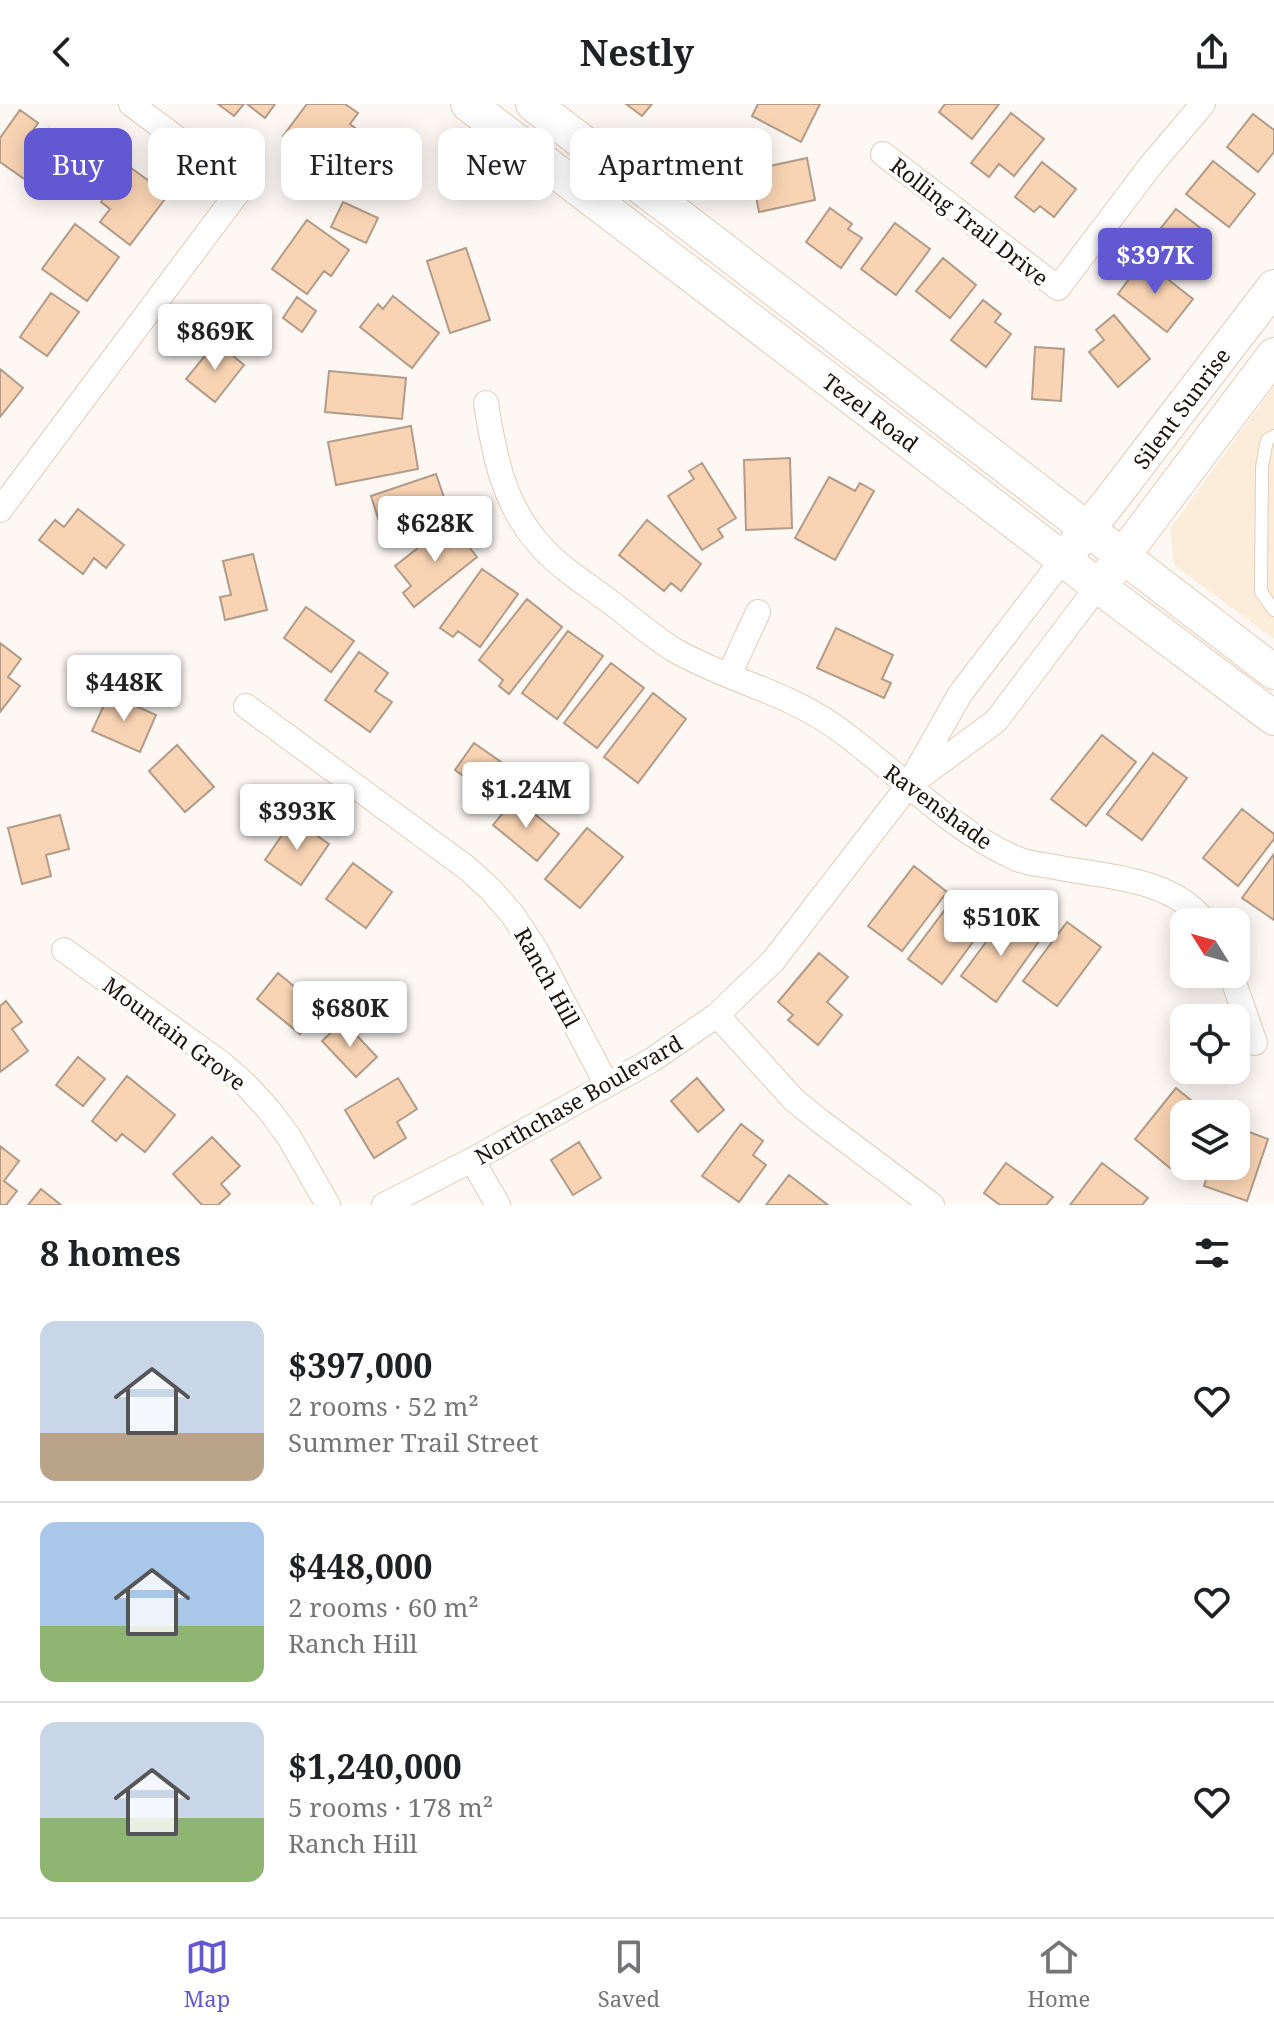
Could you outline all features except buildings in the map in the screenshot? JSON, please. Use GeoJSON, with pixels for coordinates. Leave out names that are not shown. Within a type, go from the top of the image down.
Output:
{"type":"FeatureCollection","features":[{"type":"Feature","properties":{"kind":"main road","name":"Tezel Road"},"geometry":{"type":"LineString","coordinates":[[468,104],[1274,718]]}},
{"type":"Feature","properties":{"kind":"main road","name":"Tezel Road"},"geometry":{"type":"LineString","coordinates":[[533,104],[1274,672]]}},
{"type":"Feature","properties":{"kind":"main road","name":"Silent Sunrise"},"geometry":{"type":"LineString","coordinates":[[1087,529],[1274,287]]}},
{"type":"Feature","properties":{"kind":"main road","name":"Silent Sunrise"},"geometry":{"type":"LineString","coordinates":[[1098,586],[1274,355]]}},
{"type":"Feature","properties":{"kind":"main road","name":"Northchase Boulevard"},"geometry":{"type":"LineString","coordinates":[[1063,559],[1087,529]]}},
{"type":"Feature","properties":{"kind":"street"},"geometry":{"type":"LineString","coordinates":[[0,510],[242,187],[131,104]]}},
{"type":"Feature","properties":{"kind":"street","name":"Rolling Trail Drive"},"geometry":{"type":"LineString","coordinates":[[883,154],[1058,288],[1151,165],[1203,104]]}},
{"type":"Feature","properties":{"kind":"street","name":"Ravenshade"},"geometry":{"type":"LineString","coordinates":[[486,403],[495,459],[504,487],[516,513],[538,543],[563,566],[675,650],[777,694],[834,726],[978,839],[1018,860],[1137,882],[1173,895],[1192,908]]}},
{"type":"Feature","properties":{"kind":"street","name":"Northchase Boulevard"},"geometry":{"type":"LineString","coordinates":[[384,1205],[652,1060],[717,1015],[773,961],[908,786],[960,694],[1063,559]]}},
{"type":"Feature","properties":{"kind":"street","name":"Northchase Boulevard"},"geometry":{"type":"LineString","coordinates":[[908,786],[996,721],[1098,586]]}},
{"type":"Feature","properties":{"kind":"street"},"geometry":{"type":"LineString","coordinates":[[729,675],[758,612]]}},
{"type":"Feature","properties":{"kind":"street","name":"Ranch Hill"},"geometry":{"type":"LineString","coordinates":[[246,706],[455,859],[491,890],[536,950],[607,1085]]}},
{"type":"Feature","properties":{"kind":"street","name":"Mountain Grove"},"geometry":{"type":"LineString","coordinates":[[64,950],[221,1063],[246,1085],[289,1137],[328,1205]]}},
{"type":"Feature","properties":{"kind":"street"},"geometry":{"type":"LineString","coordinates":[[1236,988],[1255,1043]]}},
{"type":"Feature","properties":{"kind":"street"},"geometry":{"type":"LineString","coordinates":[[717,1015],[794,1100],[932,1205]]}},
{"type":"Feature","properties":{"kind":"street"},"geometry":{"type":"LineString","coordinates":[[472,1160],[498,1205]]}},
{"type":"Feature","properties":{"kind":"lane"},"geometry":{"type":"LineString","coordinates":[[1274,436],[1267,440],[1262,467],[1261,592],[1274,610]]}},
{"type":"Feature","properties":{"kind":"shaded area"},"geometry":{"type":"Polygon","coordinates":[[[1274,386],[1274,639],[1174,565],[1170,529],[1274,386]]]}}]}
